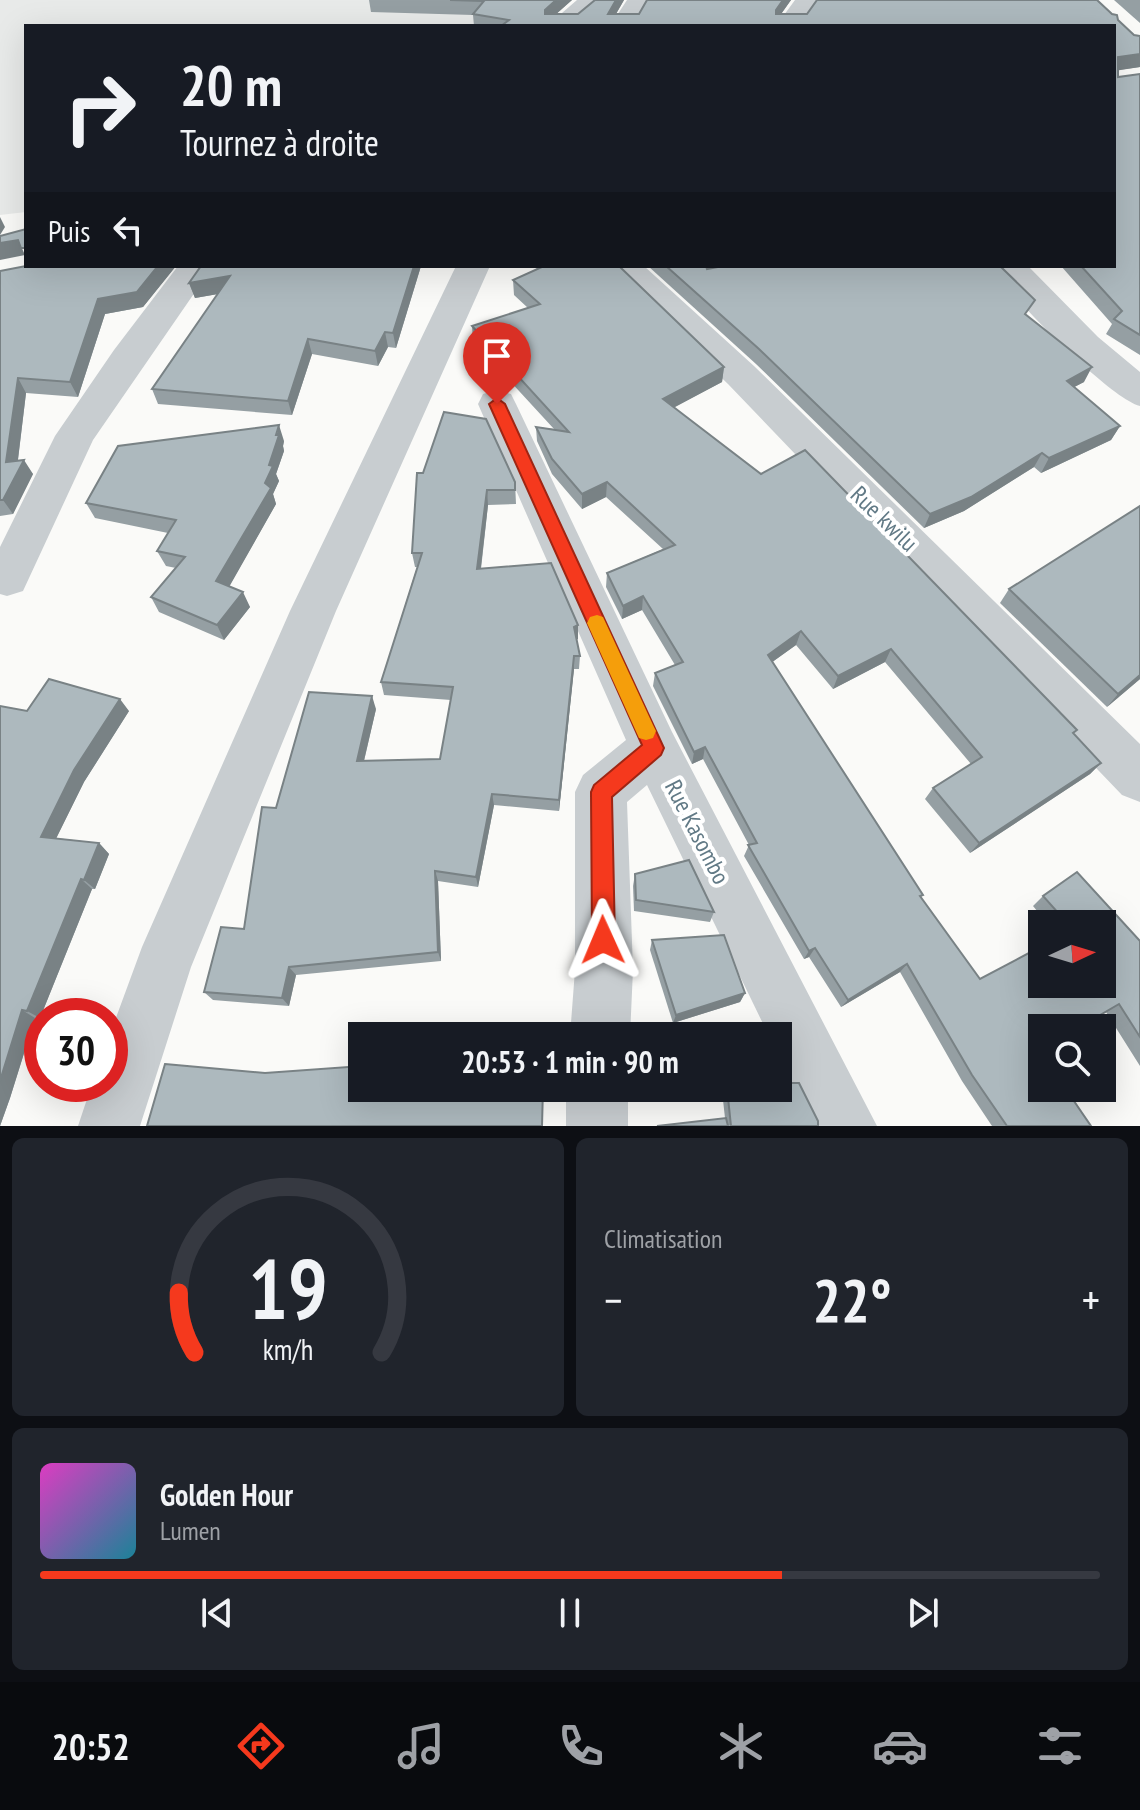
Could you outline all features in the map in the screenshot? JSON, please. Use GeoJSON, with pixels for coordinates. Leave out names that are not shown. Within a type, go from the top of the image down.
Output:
{"type":"FeatureCollection","features":[{"type":"Feature","properties":{"kind":"street"},"geometry":{"type":"LineString","coordinates":[[563,24],[593,0]]}},
{"type":"Feature","properties":{"kind":"street"},"geometry":{"type":"LineString","coordinates":[[624,24],[640,0]]}},
{"type":"Feature","properties":{"kind":"street"},"geometry":{"type":"LineString","coordinates":[[790,24],[808,0]]}},
{"type":"Feature","properties":{"kind":"street"},"geometry":{"type":"LineString","coordinates":[[7,578],[75,436],[195,268]]}},
{"type":"Feature","properties":{"kind":"street"},"geometry":{"type":"LineString","coordinates":[[109,1126],[174,939],[313,611],[472,268]]}},
{"type":"Feature","properties":{"kind":"street","name":"Rue kwilu"},"geometry":{"type":"LineString","coordinates":[[625,268],[741,375],[1140,778]]}},
{"type":"Feature","properties":{"kind":"street"},"geometry":{"type":"LineString","coordinates":[[1010,268],[1085,346],[1140,393]]}},
{"type":"Feature","properties":{"kind":"street","name":"Rue Kasombo"},"geometry":{"type":"LineString","coordinates":[[497,404],[654,748],[846,1126]]}},
{"type":"Feature","properties":{"kind":"street"},"geometry":{"type":"LineString","coordinates":[[601,1022],[604,970],[601,792],[654,748]]}},
{"type":"Feature","properties":{"kind":"street"},"geometry":{"type":"LineString","coordinates":[[597,1102],[597,1126]]}},
{"type":"Feature","properties":{"kind":"shaded area"},"geometry":{"type":"Polygon","coordinates":[[[0,0],[528,0],[507,24],[24,24],[24,212],[0,215],[0,0]]]}},
{"type":"Feature","properties":{"kind":"building"},"geometry":{"type":"Polygon","coordinates":[[[450,0],[556,0],[545,10],[545,14],[578,14],[595,0],[616,0],[608,14],[639,14],[647,0],[783,0],[776,14],[807,14],[817,0],[1097,0],[1117,15],[1118,20],[1134,35],[1140,36],[1140,54],[1118,57],[1118,77],[1140,74],[1140,335],[1114,319],[1122,311],[1083,268],[1116,268],[1116,24],[504,24],[509,20],[473,14],[484,1],[450,0]]]}},
{"type":"Feature","properties":{"kind":"building"},"geometry":{"type":"Polygon","coordinates":[[[24,230],[24,248],[18,240],[0,243],[0,236],[24,230]]]}},
{"type":"Feature","properties":{"kind":"building"},"geometry":{"type":"Polygon","coordinates":[[[24,266],[156,268],[137,292],[98,299],[70,382],[18,378],[6,462],[24,460],[3,500],[0,500],[0,271],[24,266]]]}},
{"type":"Feature","properties":{"kind":"building"},"geometry":{"type":"Polygon","coordinates":[[[200,268],[413,268],[393,333],[385,332],[375,351],[308,339],[288,401],[152,389],[230,276],[189,283],[200,268]]]}},
{"type":"Feature","properties":{"kind":"building"},"geometry":{"type":"Polygon","coordinates":[[[540,268],[621,268],[724,367],[663,399],[761,474],[805,450],[1077,730],[1073,733],[1101,763],[979,843],[933,788],[982,757],[891,649],[838,676],[801,631],[768,655],[923,895],[920,896],[980,979],[1028,953],[1028,998],[1116,998],[1116,915],[1140,941],[1140,1037],[1119,1004],[1102,1014],[1028,1014],[1028,1102],[1075,1102],[1091,1126],[1007,1126],[972,1075],[907,964],[848,1000],[815,948],[809,951],[748,845],[757,843],[705,747],[694,752],[655,673],[683,662],[643,596],[623,606],[607,573],[675,545],[607,482],[582,494],[552,459],[536,427],[569,432],[472,326],[540,304],[513,280],[540,268]]]}},
{"type":"Feature","properties":{"kind":"building"},"geometry":{"type":"Polygon","coordinates":[[[668,268],[1002,268],[1035,300],[1025,314],[1092,367],[1067,381],[1120,426],[1049,458],[1042,453],[971,497],[930,514],[759,349],[668,268]]]}},
{"type":"Feature","properties":{"kind":"building"},"geometry":{"type":"Polygon","coordinates":[[[444,412],[486,419],[515,482],[515,490],[487,490],[477,569],[551,563],[578,625],[574,627],[580,656],[574,656],[559,800],[492,794],[476,877],[435,871],[438,952],[289,967],[282,998],[204,992],[221,927],[244,929],[262,807],[276,808],[309,692],[372,696],[357,761],[440,759],[453,687],[381,682],[422,553],[412,553],[417,473],[423,473],[444,412]]]}},
{"type":"Feature","properties":{"kind":"building"},"geometry":{"type":"Polygon","coordinates":[[[279,425],[276,435],[279,435],[269,465],[273,466],[265,483],[271,488],[216,581],[243,592],[217,625],[151,597],[185,557],[157,551],[176,520],[86,503],[118,446],[279,425]]]}},
{"type":"Feature","properties":{"kind":"building"},"geometry":{"type":"Polygon","coordinates":[[[1140,506],[1140,675],[1118,694],[1009,589],[1140,506]]]}},
{"type":"Feature","properties":{"kind":"building"},"geometry":{"type":"Polygon","coordinates":[[[49,679],[120,699],[74,770],[41,837],[99,843],[32,998],[24,998],[24,1010],[0,1081],[0,706],[27,711],[49,679]]]}},
{"type":"Feature","properties":{"kind":"building"},"geometry":{"type":"Polygon","coordinates":[[[689,860],[714,912],[636,900],[635,874],[689,860]]]}},
{"type":"Feature","properties":{"kind":"building"},"geometry":{"type":"Polygon","coordinates":[[[1077,872],[1112,910],[1056,910],[1043,896],[1077,872]]]}},
{"type":"Feature","properties":{"kind":"building"},"geometry":{"type":"Polygon","coordinates":[[[724,935],[745,993],[676,1015],[652,940],[724,935]]]}},
{"type":"Feature","properties":{"kind":"building"},"geometry":{"type":"Polygon","coordinates":[[[165,1064],[265,1073],[348,1067],[348,1102],[543,1102],[542,1126],[147,1126],[165,1064]]]}},
{"type":"Feature","properties":{"kind":"building"},"geometry":{"type":"Polygon","coordinates":[[[792,1083],[799,1083],[818,1121],[818,1126],[731,1126],[728,1102],[792,1102],[792,1083]]]}},
{"type":"Feature","properties":{"kind":"building"},"geometry":{"type":"Polygon","coordinates":[[[726,1118],[728,1126],[657,1126],[726,1118]]]}},
{"type":"Feature","properties":{"kind":"slow traffic"},"geometry":{"type":"LineString","coordinates":[[597,623],[646,731]]}},
{"type":"Feature","properties":{"kind":"route"},"geometry":{"type":"LineString","coordinates":[[497,404],[654,748],[601,792],[603,940]]}}]}
